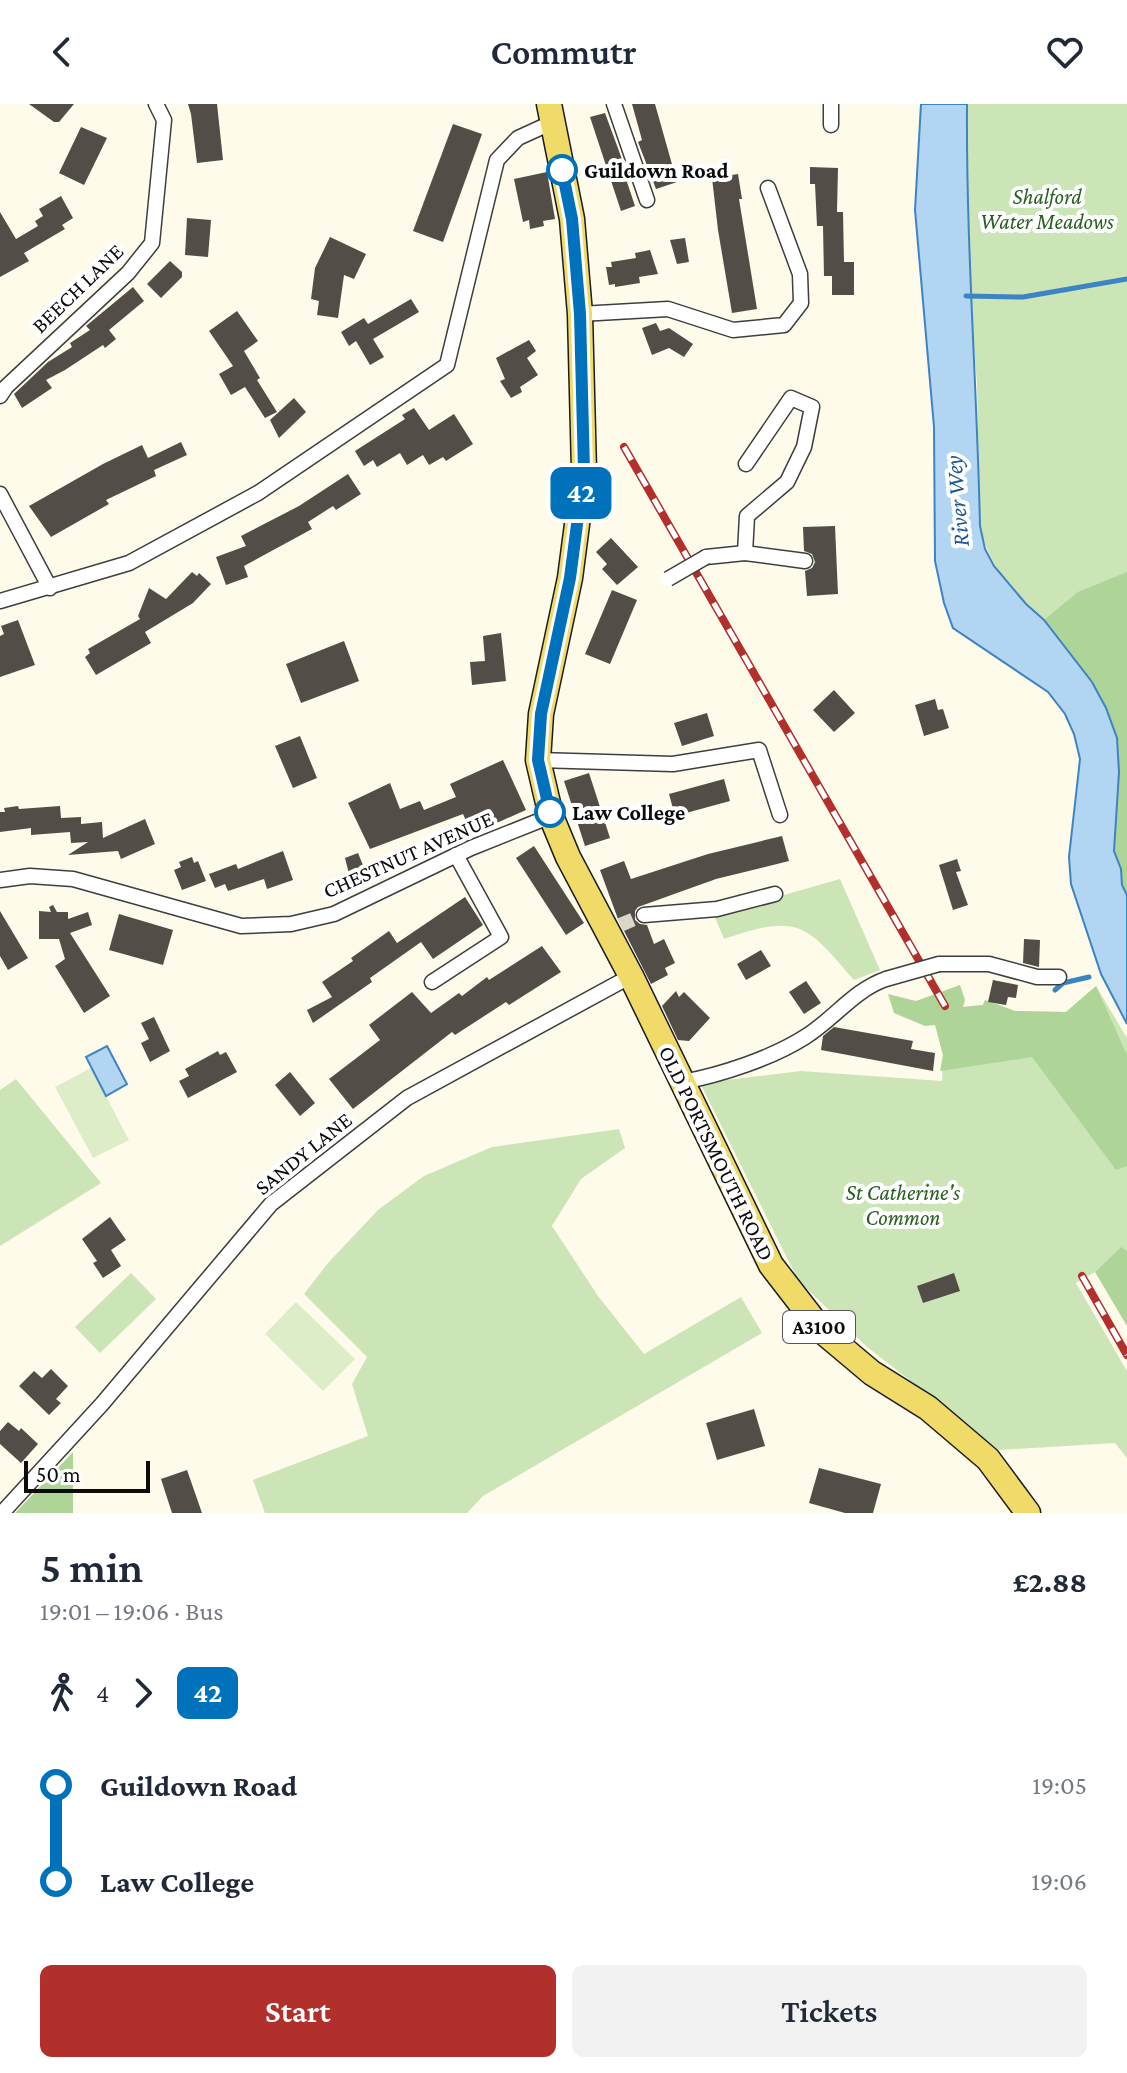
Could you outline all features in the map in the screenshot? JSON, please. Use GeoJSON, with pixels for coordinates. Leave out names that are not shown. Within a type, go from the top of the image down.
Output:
{"type":"FeatureCollection","features":[{"type":"Feature","properties":{"kind":"main road","name":"A3100"},"geometry":{"type":"LineString","coordinates":[[551,109],[572,219],[580,314],[584,471],[570,578],[541,714],[538,760],[551,816],[568,857],[614,927],[631,976]]}},
{"type":"Feature","properties":{"kind":"main road","name":"OLD PORTSMOUTH ROAD"},"geometry":{"type":"LineString","coordinates":[[631,976],[771,1265],[822,1331],[872,1373],[928,1408],[988,1459],[1028,1513]]}},
{"type":"Feature","properties":{"kind":"street","name":"BEECH LANE"},"geometry":{"type":"LineString","coordinates":[[0,396],[128,273],[152,243],[164,120],[156,104]]}},
{"type":"Feature","properties":{"kind":"street"},"geometry":{"type":"LineString","coordinates":[[614,104],[647,200]]}},
{"type":"Feature","properties":{"kind":"street"},"geometry":{"type":"LineString","coordinates":[[831,104],[831,125]]}},
{"type":"Feature","properties":{"kind":"street"},"geometry":{"type":"LineString","coordinates":[[0,601],[129,563],[258,493],[447,365],[497,160],[551,109]]}},
{"type":"Feature","properties":{"kind":"street"},"geometry":{"type":"LineString","coordinates":[[580,314],[668,309],[733,330],[784,325],[801,303],[800,274],[768,188]]}},
{"type":"Feature","properties":{"kind":"street"},"geometry":{"type":"LineString","coordinates":[[745,553],[747,516],[787,482],[804,447],[812,407],[791,398],[746,464]]}},
{"type":"Feature","properties":{"kind":"street"},"geometry":{"type":"LineString","coordinates":[[0,494],[50,588]]}},
{"type":"Feature","properties":{"kind":"street"},"geometry":{"type":"LineString","coordinates":[[668,579],[706,557],[745,553],[805,561]]}},
{"type":"Feature","properties":{"kind":"street"},"geometry":{"type":"LineString","coordinates":[[538,760],[673,764],[759,750],[780,815]]}},
{"type":"Feature","properties":{"kind":"street","name":"CHESTNUT AVENUE"},"geometry":{"type":"LineString","coordinates":[[0,880],[30,876],[73,879],[241,926],[291,924],[334,914],[456,855],[551,816]]}},
{"type":"Feature","properties":{"kind":"street"},"geometry":{"type":"LineString","coordinates":[[432,982],[501,937],[456,855]]}},
{"type":"Feature","properties":{"kind":"street"},"geometry":{"type":"LineString","coordinates":[[644,915],[717,909],[775,894]]}},
{"type":"Feature","properties":{"kind":"street"},"geometry":{"type":"LineString","coordinates":[[682,1082],[709,1077],[775,1052],[805,1037],[871,984],[939,964],[989,964],[1037,977],[1059,977]]}},
{"type":"Feature","properties":{"kind":"street","name":"SANDY LANE"},"geometry":{"type":"LineString","coordinates":[[2,1513],[102,1404],[271,1204],[407,1098],[631,976]]}},
{"type":"Feature","properties":{"kind":"green space","name":"Shalford Water Meadows"},"geometry":{"type":"Polygon","coordinates":[[[967,104],[1127,104],[1127,895],[1044,620],[1004,578],[989,554],[980,526],[977,383],[968,281],[967,104]]]}},
{"type":"Feature","properties":{"kind":"green space"},"geometry":{"type":"Polygon","coordinates":[[[1127,572],[1127,895],[1114,851],[1117,801],[1092,682],[1044,620],[1078,592],[1127,572]]]}},
{"type":"Feature","properties":{"kind":"green space"},"geometry":{"type":"Polygon","coordinates":[[[840,879],[880,970],[854,980],[824,946],[799,929],[769,927],[724,939],[714,915],[840,879]]]}},
{"type":"Feature","properties":{"kind":"green space"},"geometry":{"type":"Polygon","coordinates":[[[960,985],[965,1000],[963,1007],[983,1005],[985,1000],[1015,1011],[1066,1012],[1096,986],[1127,1055],[1127,1166],[1116,1170],[1032,1057],[940,1071],[943,1055],[935,1025],[925,1026],[894,1013],[888,994],[916,1001],[960,985]]]}},
{"type":"Feature","properties":{"kind":"green space","name":"St Catherine's Common"},"geometry":{"type":"Polygon","coordinates":[[[1096,986],[1127,1038],[1127,1251],[1120,1248],[1095,1272],[1076,1283],[1127,1371],[1127,1458],[1115,1443],[999,1450],[866,1346],[798,1280],[700,1083],[801,1071],[942,1081],[943,1055],[935,1024],[963,1007],[983,1005],[985,1000],[1015,1011],[1066,1012],[1096,986]]]}},
{"type":"Feature","properties":{"kind":"green space"},"geometry":{"type":"Polygon","coordinates":[[[91,1068],[129,1140],[93,1158],[55,1087],[91,1068]]]}},
{"type":"Feature","properties":{"kind":"green space"},"geometry":{"type":"Polygon","coordinates":[[[16,1079],[101,1183],[0,1246],[0,1090],[16,1079]]]}},
{"type":"Feature","properties":{"kind":"green space"},"geometry":{"type":"Polygon","coordinates":[[[619,1129],[625,1148],[581,1179],[552,1226],[598,1296],[644,1354],[741,1297],[762,1333],[483,1496],[467,1513],[265,1513],[253,1480],[368,1436],[352,1384],[367,1357],[304,1294],[328,1263],[378,1210],[424,1176],[492,1147],[619,1129]]]}},
{"type":"Feature","properties":{"kind":"green space"},"geometry":{"type":"Polygon","coordinates":[[[1121,1247],[1127,1251],[1127,1326],[1095,1272],[1121,1247]]]}},
{"type":"Feature","properties":{"kind":"green space"},"geometry":{"type":"Polygon","coordinates":[[[131,1273],[156,1299],[100,1353],[75,1327],[131,1273]]]}},
{"type":"Feature","properties":{"kind":"green space"},"geometry":{"type":"Polygon","coordinates":[[[296,1302],[355,1359],[323,1391],[265,1334],[296,1302]]]}},
{"type":"Feature","properties":{"kind":"green space"},"geometry":{"type":"Polygon","coordinates":[[[73,1452],[73,1513],[15,1513],[73,1452]]]}},
{"type":"Feature","properties":{"kind":"water","name":"River Wey"},"geometry":{"type":"Polygon","coordinates":[[[921,104],[967,104],[980,526],[985,549],[994,566],[1044,620],[1092,682],[1117,738],[1119,772],[1114,851],[1127,895],[1127,1024],[1101,974],[1071,884],[1069,857],[1080,759],[1074,734],[1065,714],[1048,692],[953,628],[944,603],[935,561],[934,427],[915,210],[921,104]]]}},
{"type":"Feature","properties":{"kind":"water"},"geometry":{"type":"Polygon","coordinates":[[[107,1046],[127,1084],[106,1096],[86,1057],[107,1046]]]}},
{"type":"Feature","properties":{"kind":"building"},"geometry":{"type":"Polygon","coordinates":[[[29,104],[74,104],[59,122],[54,122],[29,104]]]}},
{"type":"Feature","properties":{"kind":"building"},"geometry":{"type":"Polygon","coordinates":[[[188,104],[217,104],[223,160],[197,163],[188,104]]]}},
{"type":"Feature","properties":{"kind":"building"},"geometry":{"type":"Polygon","coordinates":[[[632,104],[655,104],[677,182],[656,189],[638,142],[642,140],[632,104]]]}},
{"type":"Feature","properties":{"kind":"building"},"geometry":{"type":"Polygon","coordinates":[[[605,113],[630,181],[627,182],[635,206],[621,211],[590,117],[605,113]]]}},
{"type":"Feature","properties":{"kind":"building"},"geometry":{"type":"Polygon","coordinates":[[[453,124],[482,134],[443,242],[413,231],[453,124]]]}},
{"type":"Feature","properties":{"kind":"building"},"geometry":{"type":"Polygon","coordinates":[[[81,127],[107,138],[84,185],[59,173],[81,127]]]}},
{"type":"Feature","properties":{"kind":"building"},"geometry":{"type":"Polygon","coordinates":[[[810,167],[838,168],[837,212],[843,212],[844,262],[854,262],[854,295],[832,295],[832,276],[824,276],[823,226],[817,226],[815,184],[810,184],[810,167]]]}},
{"type":"Feature","properties":{"kind":"building"},"geometry":{"type":"Polygon","coordinates":[[[547,172],[555,219],[543,221],[544,226],[530,229],[529,220],[523,222],[514,179],[547,172]]]}},
{"type":"Feature","properties":{"kind":"building"},"geometry":{"type":"Polygon","coordinates":[[[738,174],[742,199],[739,199],[757,309],[732,313],[712,178],[738,174]]]}},
{"type":"Feature","properties":{"kind":"building"},"geometry":{"type":"Polygon","coordinates":[[[61,196],[73,218],[62,225],[65,229],[24,253],[29,261],[0,277],[0,212],[16,239],[38,226],[35,221],[43,216],[39,209],[61,196]]]}},
{"type":"Feature","properties":{"kind":"building"},"geometry":{"type":"Polygon","coordinates":[[[187,218],[211,220],[208,257],[185,255],[187,218]]]}},
{"type":"Feature","properties":{"kind":"building"},"geometry":{"type":"Polygon","coordinates":[[[330,237],[366,254],[354,279],[344,275],[338,318],[317,315],[319,301],[311,299],[315,268],[330,237]]]}},
{"type":"Feature","properties":{"kind":"building"},"geometry":{"type":"Polygon","coordinates":[[[685,238],[689,262],[677,264],[670,240],[685,238]]]}},
{"type":"Feature","properties":{"kind":"building"},"geometry":{"type":"Polygon","coordinates":[[[650,250],[658,274],[639,277],[640,283],[609,285],[606,267],[612,267],[611,262],[636,258],[635,253],[650,250]]]}},
{"type":"Feature","properties":{"kind":"building"},"geometry":{"type":"Polygon","coordinates":[[[170,261],[182,272],[182,277],[161,298],[147,284],[170,261]]]}},
{"type":"Feature","properties":{"kind":"building"},"geometry":{"type":"Polygon","coordinates":[[[133,287],[144,301],[109,330],[116,339],[46,380],[52,388],[22,408],[14,394],[48,362],[72,347],[70,343],[90,330],[86,326],[133,287]]]}},
{"type":"Feature","properties":{"kind":"building"},"geometry":{"type":"Polygon","coordinates":[[[411,299],[419,312],[373,339],[384,357],[370,365],[356,341],[349,346],[341,332],[364,318],[368,324],[411,299]]]}},
{"type":"Feature","properties":{"kind":"building"},"geometry":{"type":"Polygon","coordinates":[[[237,311],[258,341],[244,351],[277,412],[265,418],[245,387],[231,395],[219,374],[233,366],[209,331],[237,311]]]}},
{"type":"Feature","properties":{"kind":"building"},"geometry":{"type":"Polygon","coordinates":[[[656,323],[660,331],[669,328],[693,344],[684,357],[669,348],[652,355],[642,328],[656,323]]]}},
{"type":"Feature","properties":{"kind":"building"},"geometry":{"type":"Polygon","coordinates":[[[529,340],[536,351],[527,358],[538,375],[520,387],[522,392],[511,398],[500,381],[505,379],[496,358],[529,340]]]}},
{"type":"Feature","properties":{"kind":"building"},"geometry":{"type":"Polygon","coordinates":[[[294,398],[306,412],[279,438],[270,420],[294,398]]]}},
{"type":"Feature","properties":{"kind":"building"},"geometry":{"type":"Polygon","coordinates":[[[414,408],[429,430],[454,414],[473,444],[446,461],[443,457],[429,465],[423,455],[407,465],[400,453],[377,467],[373,460],[364,466],[355,451],[405,419],[402,415],[414,408]]]}},
{"type":"Feature","properties":{"kind":"building"},"geometry":{"type":"Polygon","coordinates":[[[181,442],[187,455],[154,470],[156,476],[106,500],[109,504],[51,537],[29,506],[142,445],[148,458],[181,442]]]}},
{"type":"Feature","properties":{"kind":"building"},"geometry":{"type":"Polygon","coordinates":[[[348,474],[361,494],[336,510],[333,506],[308,522],[312,529],[244,566],[248,577],[226,585],[216,557],[246,546],[241,536],[299,506],[348,474]]]}},
{"type":"Feature","properties":{"kind":"building"},"geometry":{"type":"Polygon","coordinates":[[[835,526],[838,594],[807,596],[805,571],[812,568],[815,562],[812,554],[804,551],[803,527],[835,526]]]}},
{"type":"Feature","properties":{"kind":"building"},"geometry":{"type":"Polygon","coordinates":[[[611,538],[638,567],[617,585],[602,569],[607,564],[596,552],[611,538]]]}},
{"type":"Feature","properties":{"kind":"building"},"geometry":{"type":"Polygon","coordinates":[[[192,572],[197,576],[199,573],[211,584],[193,603],[145,632],[151,643],[96,675],[85,657],[90,653],[88,649],[140,619],[138,616],[149,588],[166,599],[192,572]]]}},
{"type":"Feature","properties":{"kind":"building"},"geometry":{"type":"Polygon","coordinates":[[[612,590],[637,600],[610,664],[585,654],[612,590]]]}},
{"type":"Feature","properties":{"kind":"building"},"geometry":{"type":"Polygon","coordinates":[[[18,620],[35,665],[0,677],[0,636],[4,634],[1,626],[18,620]]]}},
{"type":"Feature","properties":{"kind":"building"},"geometry":{"type":"Polygon","coordinates":[[[501,633],[506,681],[472,685],[470,662],[485,661],[483,636],[501,633]]]}},
{"type":"Feature","properties":{"kind":"building"},"geometry":{"type":"Polygon","coordinates":[[[344,641],[359,681],[301,703],[286,664],[344,641]]]}},
{"type":"Feature","properties":{"kind":"building"},"geometry":{"type":"Polygon","coordinates":[[[834,690],[855,713],[834,732],[813,710],[834,690]]]}},
{"type":"Feature","properties":{"kind":"building"},"geometry":{"type":"Polygon","coordinates":[[[935,699],[938,710],[943,709],[949,728],[924,736],[915,705],[935,699]]]}},
{"type":"Feature","properties":{"kind":"building"},"geometry":{"type":"Polygon","coordinates":[[[707,713],[714,736],[682,746],[674,723],[707,713]]]}},
{"type":"Feature","properties":{"kind":"building"},"geometry":{"type":"Polygon","coordinates":[[[300,736],[317,778],[293,788],[275,746],[300,736]]]}},
{"type":"Feature","properties":{"kind":"building"},"geometry":{"type":"Polygon","coordinates":[[[503,760],[526,810],[472,834],[463,814],[370,849],[348,803],[390,783],[400,809],[420,801],[424,810],[456,797],[450,784],[503,760]]]}},
{"type":"Feature","properties":{"kind":"building"},"geometry":{"type":"Polygon","coordinates":[[[589,773],[610,838],[585,846],[564,781],[589,773]]]}},
{"type":"Feature","properties":{"kind":"building"},"geometry":{"type":"Polygon","coordinates":[[[724,779],[730,801],[675,816],[669,794],[724,779]]]}},
{"type":"Feature","properties":{"kind":"building"},"geometry":{"type":"Polygon","coordinates":[[[18,806],[19,809],[60,806],[61,818],[81,817],[81,824],[102,822],[103,838],[145,819],[155,844],[121,859],[118,851],[68,855],[88,842],[71,843],[70,832],[31,835],[31,828],[0,832],[0,812],[5,812],[4,808],[18,806]]]}},
{"type":"Feature","properties":{"kind":"building"},"geometry":{"type":"Polygon","coordinates":[[[782,836],[789,861],[716,879],[638,907],[635,920],[647,925],[654,944],[664,939],[675,963],[665,968],[668,975],[651,984],[618,919],[600,870],[624,861],[631,879],[708,854],[782,836]]]}},
{"type":"Feature","properties":{"kind":"building"},"geometry":{"type":"Polygon","coordinates":[[[534,846],[584,923],[566,935],[516,858],[534,846]]]}},
{"type":"Feature","properties":{"kind":"building"},"geometry":{"type":"Polygon","coordinates":[[[283,851],[293,880],[267,889],[264,879],[228,891],[225,884],[215,888],[209,874],[236,864],[238,869],[283,851]]]}},
{"type":"Feature","properties":{"kind":"building"},"geometry":{"type":"Polygon","coordinates":[[[358,853],[369,880],[352,886],[345,858],[358,853]]]}},
{"type":"Feature","properties":{"kind":"building"},"geometry":{"type":"Polygon","coordinates":[[[192,857],[194,863],[198,861],[206,881],[182,890],[174,870],[181,867],[179,862],[192,857]]]}},
{"type":"Feature","properties":{"kind":"building"},"geometry":{"type":"Polygon","coordinates":[[[957,859],[961,871],[956,872],[968,905],[953,910],[939,865],[957,859]]]}},
{"type":"Feature","properties":{"kind":"building"},"geometry":{"type":"Polygon","coordinates":[[[465,897],[483,925],[433,959],[421,942],[370,978],[372,982],[313,1023],[307,1010],[332,997],[322,982],[389,931],[397,943],[465,897]]]}},
{"type":"Feature","properties":{"kind":"building"},"geometry":{"type":"Polygon","coordinates":[[[53,905],[57,912],[68,912],[68,919],[88,912],[92,925],[70,933],[110,996],[84,1013],[55,966],[65,959],[59,939],[39,939],[39,911],[51,912],[49,907],[53,905]]]}},
{"type":"Feature","properties":{"kind":"building"},"geometry":{"type":"Polygon","coordinates":[[[0,911],[28,958],[8,970],[0,956],[0,911]]]}},
{"type":"Feature","properties":{"kind":"building"},"geometry":{"type":"Polygon","coordinates":[[[119,914],[173,930],[163,965],[109,950],[119,914]]]}},
{"type":"Feature","properties":{"kind":"building"},"geometry":{"type":"Polygon","coordinates":[[[1024,939],[1040,940],[1039,967],[1023,963],[1024,939]]]}},
{"type":"Feature","properties":{"kind":"building"},"geometry":{"type":"Polygon","coordinates":[[[542,946],[561,972],[455,1035],[452,1032],[353,1109],[329,1079],[380,1040],[369,1025],[412,992],[431,1013],[459,993],[462,996],[487,977],[489,980],[542,946]]]}},
{"type":"Feature","properties":{"kind":"building"},"geometry":{"type":"Polygon","coordinates":[[[761,950],[771,966],[746,980],[737,964],[761,950]]]}},
{"type":"Feature","properties":{"kind":"building"},"geometry":{"type":"Polygon","coordinates":[[[993,980],[1018,985],[1016,998],[1008,997],[1006,1005],[988,1002],[993,980]]]}},
{"type":"Feature","properties":{"kind":"building"},"geometry":{"type":"Polygon","coordinates":[[[806,981],[821,1003],[804,1014],[789,992],[806,981]]]}},
{"type":"Feature","properties":{"kind":"building"},"geometry":{"type":"Polygon","coordinates":[[[676,991],[679,997],[684,992],[710,1018],[689,1041],[678,1040],[662,1006],[676,991]]]}},
{"type":"Feature","properties":{"kind":"building"},"geometry":{"type":"Polygon","coordinates":[[[154,1017],[170,1051],[150,1062],[141,1043],[149,1039],[141,1023],[154,1017]]]}},
{"type":"Feature","properties":{"kind":"building"},"geometry":{"type":"Polygon","coordinates":[[[834,1027],[913,1041],[911,1049],[935,1053],[933,1071],[821,1050],[823,1036],[834,1027]]]}},
{"type":"Feature","properties":{"kind":"building"},"geometry":{"type":"Polygon","coordinates":[[[218,1051],[220,1055],[226,1052],[237,1072],[188,1098],[179,1081],[189,1076],[185,1069],[218,1051]]]}},
{"type":"Feature","properties":{"kind":"building"},"geometry":{"type":"Polygon","coordinates":[[[290,1072],[315,1103],[300,1116],[275,1085],[290,1072]]]}},
{"type":"Feature","properties":{"kind":"building"},"geometry":{"type":"Polygon","coordinates":[[[110,1217],[126,1240],[111,1250],[121,1266],[103,1278],[93,1263],[97,1261],[82,1239],[110,1217]]]}},
{"type":"Feature","properties":{"kind":"building"},"geometry":{"type":"Polygon","coordinates":[[[954,1273],[960,1291],[923,1303],[917,1286],[954,1273]]]}},
{"type":"Feature","properties":{"kind":"building"},"geometry":{"type":"Polygon","coordinates":[[[51,1369],[68,1386],[56,1399],[61,1403],[49,1415],[19,1386],[34,1371],[42,1378],[51,1369]]]}},
{"type":"Feature","properties":{"kind":"building"},"geometry":{"type":"Polygon","coordinates":[[[754,1409],[765,1446],[717,1460],[706,1423],[754,1409]]]}},
{"type":"Feature","properties":{"kind":"building"},"geometry":{"type":"Polygon","coordinates":[[[8,1422],[19,1431],[21,1428],[38,1444],[21,1463],[0,1444],[0,1431],[8,1422]]]}},
{"type":"Feature","properties":{"kind":"building"},"geometry":{"type":"Polygon","coordinates":[[[819,1468],[881,1484],[873,1513],[845,1513],[809,1503],[819,1468]]]}},
{"type":"Feature","properties":{"kind":"building"},"geometry":{"type":"Polygon","coordinates":[[[187,1470],[202,1513],[172,1513],[161,1479],[187,1470]]]}},
{"type":"Feature","properties":{"kind":"waterway"},"geometry":{"type":"LineString","coordinates":[[966,296],[1023,297],[1127,279]]}},
{"type":"Feature","properties":{"kind":"waterway"},"geometry":{"type":"LineString","coordinates":[[1055,990],[1063,983],[1089,977]]}},
{"type":"Feature","properties":{"kind":"tunnel"},"geometry":{"type":"LineString","coordinates":[[620,925],[644,915]]}},
{"type":"Feature","properties":{"kind":"railway"},"geometry":{"type":"LineString","coordinates":[[624,447],[945,1006]]}},
{"type":"Feature","properties":{"kind":"railway"},"geometry":{"type":"LineString","coordinates":[[1082,1276],[1127,1355]]}},
{"type":"Feature","properties":{"kind":"bus line","name":"42"},"geometry":{"type":"LineString","coordinates":[[550,812],[538,760],[541,714],[570,578],[584,471],[580,314],[572,219],[562,170]]}},
{"type":"Feature","properties":{"kind":"place","name":"Guildown Road"},"geometry":{"type":"Point","coordinates":[562,170]}},
{"type":"Feature","properties":{"kind":"place","name":"Law College"},"geometry":{"type":"Point","coordinates":[550,812]}}]}
